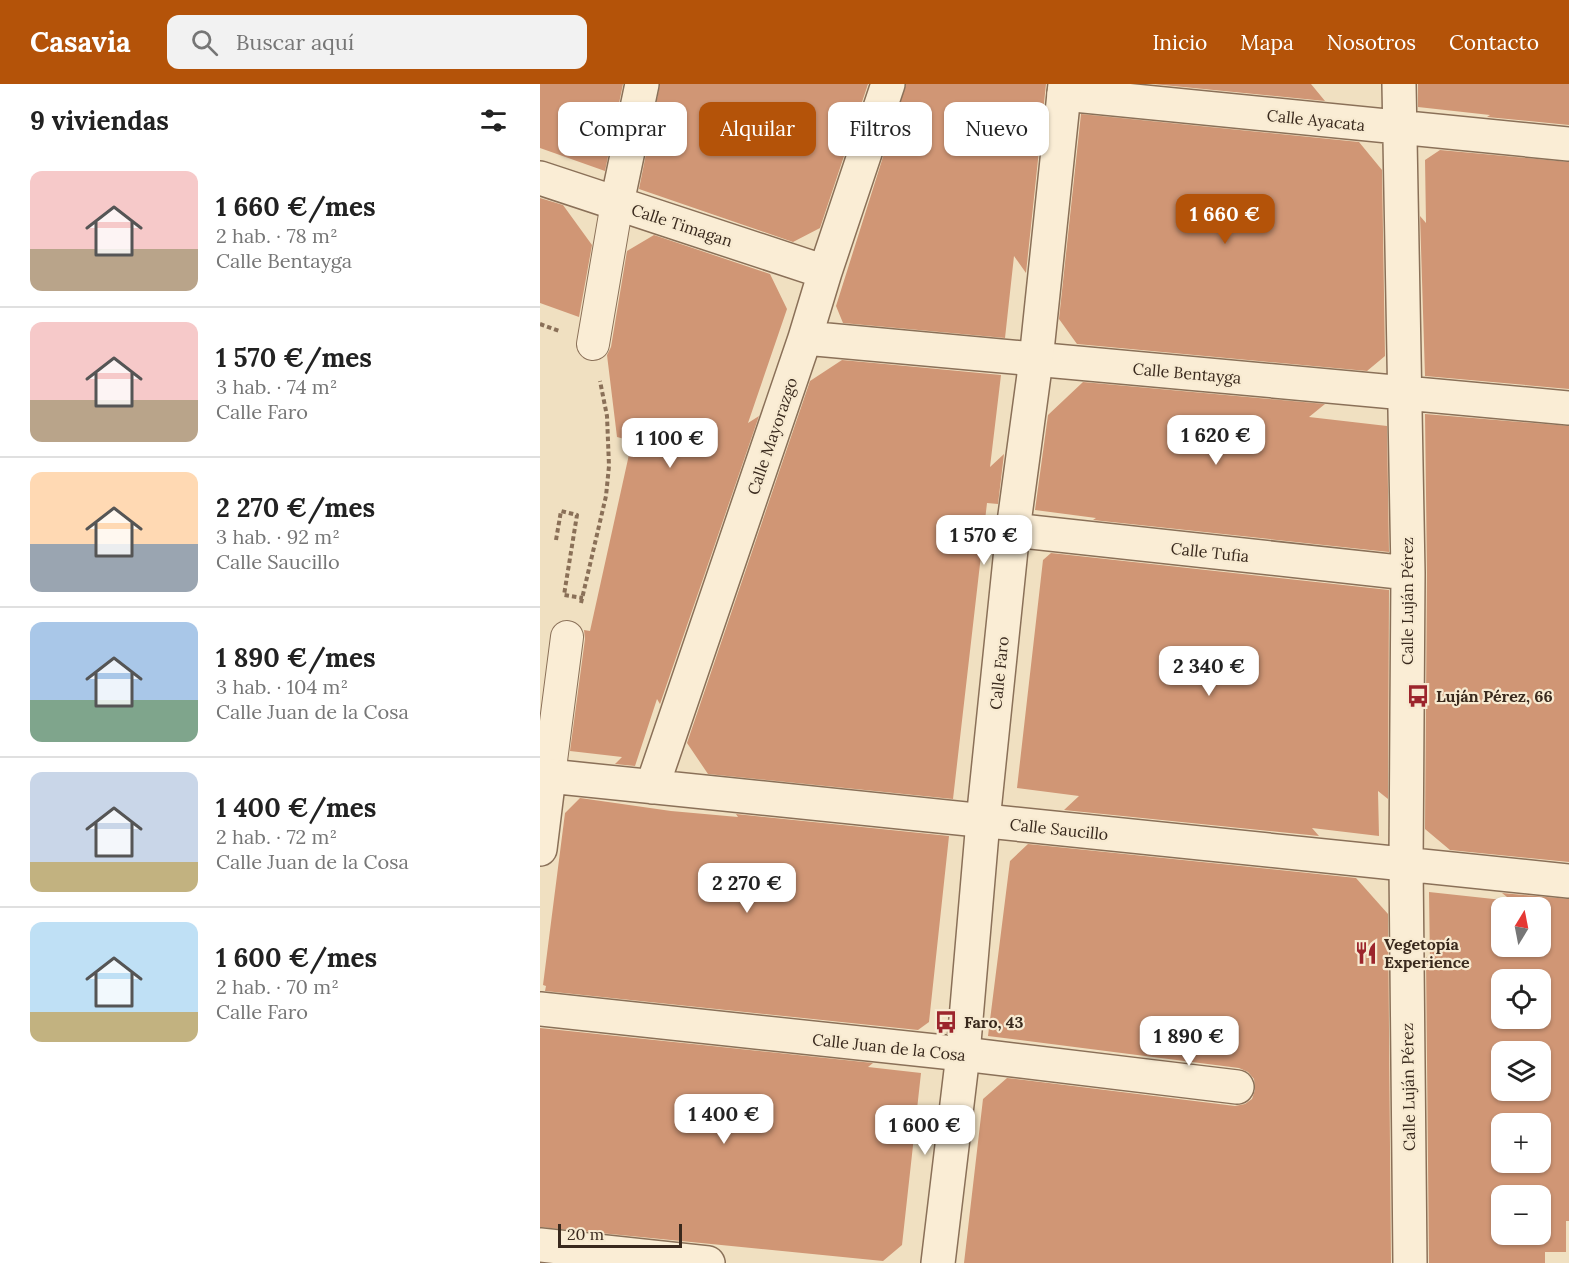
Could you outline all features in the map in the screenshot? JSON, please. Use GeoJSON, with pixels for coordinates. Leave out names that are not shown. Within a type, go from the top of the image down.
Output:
{"type":"FeatureCollection","features":[{"type":"Feature","properties":{"kind":"street"},"geometry":{"type":"LineString","coordinates":[[592,344],[617,203],[642,84]]}},
{"type":"Feature","properties":{"kind":"street","name":"Calle Mayorazgo"},"geometry":{"type":"LineString","coordinates":[[652,787],[805,338],[888,84]]}},
{"type":"Feature","properties":{"kind":"street","name":"Calle Luján Pérez"},"geometry":{"type":"LineString","coordinates":[[1399,84],[1408,573],[1406,864],[1410,1263]]}},
{"type":"Feature","properties":{"kind":"street","name":"Calle Ayacata"},"geometry":{"type":"LineString","coordinates":[[1065,89],[1399,128],[1569,144]]}},
{"type":"Feature","properties":{"kind":"street","name":"Calle Faro"},"geometry":{"type":"LineString","coordinates":[[938,1263],[963,1054],[983,821],[1013,530],[1036,360],[1065,89]]}},
{"type":"Feature","properties":{"kind":"street","name":"Calle Timagan"},"geometry":{"type":"LineString","coordinates":[[540,178],[825,272]]}},
{"type":"Feature","properties":{"kind":"street","name":"Calle Bentayga"},"geometry":{"type":"LineString","coordinates":[[805,338],[1569,408]]}},
{"type":"Feature","properties":{"kind":"street","name":"Calle Tufia"},"geometry":{"type":"LineString","coordinates":[[1013,530],[1408,573]]}},
{"type":"Feature","properties":{"kind":"street"},"geometry":{"type":"LineString","coordinates":[[540,849],[567,637]]}},
{"type":"Feature","properties":{"kind":"street","name":"Calle Saucillo"},"geometry":{"type":"LineString","coordinates":[[549,776],[1569,881]]}},
{"type":"Feature","properties":{"kind":"street","name":"Calle Juan de la Cosa"},"geometry":{"type":"LineString","coordinates":[[540,1010],[963,1054],[1237,1087]]}},
{"type":"Feature","properties":{"kind":"street"},"geometry":{"type":"LineString","coordinates":[[540,1245],[708,1263]]}},
{"type":"Feature","properties":{"kind":"path"},"geometry":{"type":"LineString","coordinates":[[540,324],[592,344],[607,416],[609,466],[606,496],[583,598],[567,637]]}},
{"type":"Feature","properties":{"kind":"path"},"geometry":{"type":"LineString","coordinates":[[556,540],[561,511],[577,515],[564,595],[583,598]]}},
{"type":"Feature","properties":{"kind":"building"},"geometry":{"type":"Polygon","coordinates":[[[540,84],[623,84],[619,102],[558,102],[558,154],[540,148],[540,84]]]}},
{"type":"Feature","properties":{"kind":"building"},"geometry":{"type":"Polygon","coordinates":[[[660,84],[868,84],[862,102],[828,102],[828,156],[844,156],[820,228],[793,242],[639,189],[646,156],[687,156],[687,102],[656,102],[660,84]]]}},
{"type":"Feature","properties":{"kind":"building"},"geometry":{"type":"Polygon","coordinates":[[[906,84],[1046,84],[1044,102],[944,102],[944,156],[1038,156],[1026,273],[1014,256],[1005,338],[843,323],[836,306],[883,156],[932,156],[932,102],[900,102],[906,84]]]}},
{"type":"Feature","properties":{"kind":"building"},"geometry":{"type":"Polygon","coordinates":[[[1153,84],[1311,84],[1325,101],[1153,84]]]}},
{"type":"Feature","properties":{"kind":"building"},"geometry":{"type":"Polygon","coordinates":[[[1418,84],[1569,84],[1569,125],[1418,107],[1418,84]]]}},
{"type":"Feature","properties":{"kind":"building"},"geometry":{"type":"Polygon","coordinates":[[[1081,114],[1359,142],[1382,170],[1385,356],[1367,371],[1077,344],[1059,319],[1081,114]]]}},
{"type":"Feature","properties":{"kind":"building"},"geometry":{"type":"Polygon","coordinates":[[[1440,150],[1569,162],[1569,389],[1425,376],[1420,216],[1426,223],[1425,160],[1440,150]]]}},
{"type":"Feature","properties":{"kind":"building"},"geometry":{"type":"Polygon","coordinates":[[[563,156],[608,156],[605,171],[563,156]]]}},
{"type":"Feature","properties":{"kind":"building"},"geometry":{"type":"Polygon","coordinates":[[[540,198],[563,205],[592,245],[579,317],[540,303],[540,198]]]}},
{"type":"Feature","properties":{"kind":"building"},"geometry":{"type":"Polygon","coordinates":[[[654,235],[770,274],[787,309],[748,423],[759,416],[660,704],[657,699],[635,766],[615,764],[622,757],[570,751],[585,639],[584,630],[590,631],[632,441],[617,437],[607,355],[611,347],[627,251],[654,235]]]}},
{"type":"Feature","properties":{"kind":"building"},"geometry":{"type":"Polygon","coordinates":[[[842,360],[1001,375],[990,467],[1004,454],[998,504],[987,503],[953,799],[708,774],[687,743],[810,381],[842,360]]]}},
{"type":"Feature","properties":{"kind":"building"},"geometry":{"type":"Polygon","coordinates":[[[1083,382],[1325,404],[1309,417],[1387,426],[1389,552],[1093,520],[1096,518],[1035,510],[1048,415],[1083,382]]]}},
{"type":"Feature","properties":{"kind":"building"},"geometry":{"type":"Polygon","coordinates":[[[1425,414],[1569,426],[1569,862],[1450,850],[1425,829],[1427,573],[1425,414]]]}},
{"type":"Feature","properties":{"kind":"building"},"geometry":{"type":"Polygon","coordinates":[[[1051,553],[1389,590],[1388,799],[1378,791],[1379,836],[1312,828],[1319,836],[1064,810],[1079,796],[1017,788],[1043,560],[1051,553]]]}},
{"type":"Feature","properties":{"kind":"building"},"geometry":{"type":"Polygon","coordinates":[[[580,798],[671,811],[738,817],[736,814],[949,836],[929,1022],[918,1030],[545,991],[546,986],[543,985],[565,813],[580,798]]]}},
{"type":"Feature","properties":{"kind":"building"},"geometry":{"type":"Polygon","coordinates":[[[1028,844],[1356,878],[1388,914],[1391,1263],[964,1263],[983,1099],[1007,1078],[1235,1106],[1245,1104],[1252,1099],[1255,1090],[1254,1079],[1248,1072],[1239,1068],[988,1036],[1010,861],[1028,844]]]}},
{"type":"Feature","properties":{"kind":"building"},"geometry":{"type":"Polygon","coordinates":[[[1429,892],[1491,899],[1491,957],[1551,957],[1551,897],[1569,899],[1569,1221],[1566,1221],[1566,1252],[1545,1252],[1545,1263],[1429,1263],[1426,957],[1430,962],[1429,892]]]}},
{"type":"Feature","properties":{"kind":"building"},"geometry":{"type":"Polygon","coordinates":[[[1502,893],[1547,897],[1507,897],[1502,893]]]}},
{"type":"Feature","properties":{"kind":"building"},"geometry":{"type":"Polygon","coordinates":[[[540,1028],[873,1063],[868,1067],[921,1073],[902,1245],[883,1261],[540,1227],[540,1028]]]}},
{"type":"Feature","properties":{"kind":"place","name":"Luján Pérez, 66"},"geometry":{"type":"Point","coordinates":[1418,696]}},
{"type":"Feature","properties":{"kind":"place","name":"Vegetopía Experience"},"geometry":{"type":"Point","coordinates":[1366,953]}},
{"type":"Feature","properties":{"kind":"place","name":"Faro, 43"},"geometry":{"type":"Point","coordinates":[946,1022]}}]}
